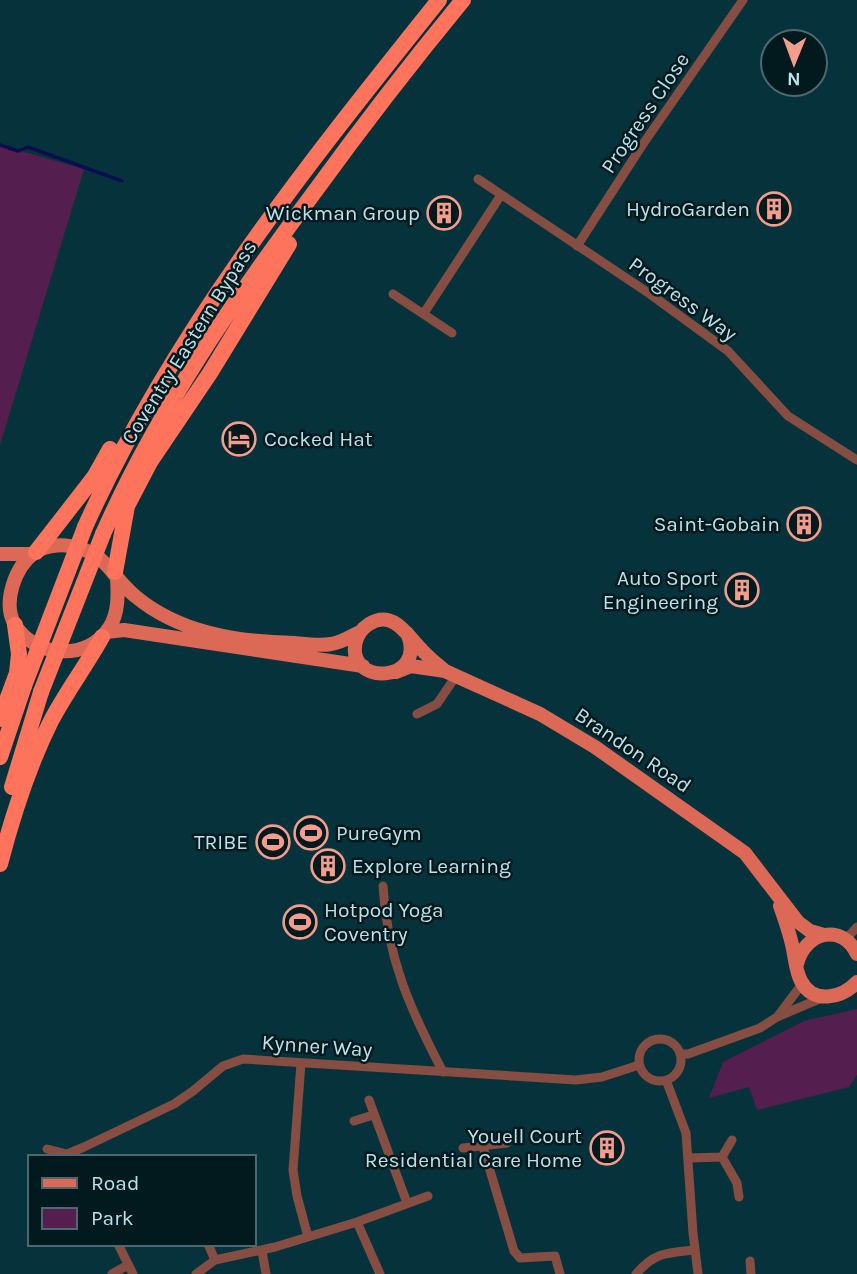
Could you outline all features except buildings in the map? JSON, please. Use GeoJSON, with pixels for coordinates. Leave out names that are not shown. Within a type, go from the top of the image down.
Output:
{"type":"FeatureCollection","features":[{"type":"Feature","properties":{"kind":"highway","name":"Coventry Eastern Bypass"},"geometry":{"type":"LineString","coordinates":[[0,757],[24,686],[85,527],[109,473],[142,414],[217,292],[324,146],[439,0]]}},
{"type":"Feature","properties":{"kind":"highway","name":"Coventry Eastern Bypass"},"geometry":{"type":"LineString","coordinates":[[0,828],[41,692],[125,485],[191,370],[291,224],[420,52],[463,0]]}},
{"type":"Feature","properties":{"kind":"highway"},"geometry":{"type":"LineString","coordinates":[[116,575],[127,506],[150,462],[210,373],[261,286],[306,218],[375,128],[420,52]]}},
{"type":"Feature","properties":{"kind":"highway"},"geometry":{"type":"LineString","coordinates":[[34,553],[94,477],[210,286],[316,142],[383,70]]}},
{"type":"Feature","properties":{"kind":"highway"},"geometry":{"type":"LineString","coordinates":[[0,719],[17,673],[19,654],[14,624]]}},
{"type":"Feature","properties":{"kind":"highway"},"geometry":{"type":"LineString","coordinates":[[0,864],[22,786],[52,719],[104,634]]}},
{"type":"Feature","properties":{"kind":"main road"},"geometry":{"type":"LineString","coordinates":[[0,554],[34,553],[50,547],[68,546],[88,551],[116,575],[132,594],[159,614],[192,628],[231,638],[268,643],[331,644],[360,632],[373,622],[386,620],[399,625],[407,633],[411,645],[410,655],[396,671],[380,675],[369,671],[363,666],[356,651],[360,632]]}},
{"type":"Feature","properties":{"kind":"main road"},"geometry":{"type":"LineString","coordinates":[[14,624],[10,607],[11,592],[17,574],[34,553]]}},
{"type":"Feature","properties":{"kind":"main road"},"geometry":{"type":"LineString","coordinates":[[104,634],[116,611],[116,575]]}},
{"type":"Feature","properties":{"kind":"main road"},"geometry":{"type":"LineString","coordinates":[[0,608],[34,643],[50,650],[79,650],[104,634],[124,630],[363,666]]}},
{"type":"Feature","properties":{"kind":"main road","name":"Brandon Road"},"geometry":{"type":"LineString","coordinates":[[407,633],[421,650],[450,674]]}},
{"type":"Feature","properties":{"kind":"main road","name":"Brandon Road"},"geometry":{"type":"LineString","coordinates":[[396,671],[411,666],[450,674],[540,714],[595,747],[745,853],[775,895],[798,922],[810,931],[845,940]]}},
{"type":"Feature","properties":{"kind":"main road","name":"Brandon Road"},"geometry":{"type":"LineString","coordinates":[[775,895],[785,920],[802,984]]}},
{"type":"Feature","properties":{"kind":"main road"},"geometry":{"type":"LineString","coordinates":[[796,965],[805,944],[824,935]]}},
{"type":"Feature","properties":{"kind":"main road"},"geometry":{"type":"LineString","coordinates":[[845,940],[857,954]]}},
{"type":"Feature","properties":{"kind":"main road"},"geometry":{"type":"LineString","coordinates":[[802,984],[808,990],[824,997],[854,988]]}},
{"type":"Feature","properties":{"kind":"street","name":"Progress Close"},"geometry":{"type":"LineString","coordinates":[[577,246],[643,144],[743,0]]}},
{"type":"Feature","properties":{"kind":"street","name":"Progress Way"},"geometry":{"type":"LineString","coordinates":[[478,179],[728,351],[788,416],[857,460]]}},
{"type":"Feature","properties":{"kind":"street"},"geometry":{"type":"LineString","coordinates":[[424,313],[501,195]]}},
{"type":"Feature","properties":{"kind":"street"},"geometry":{"type":"LineString","coordinates":[[394,294],[453,333]]}},
{"type":"Feature","properties":{"kind":"street"},"geometry":{"type":"LineString","coordinates":[[417,714],[437,704],[450,674]]}},
{"type":"Feature","properties":{"kind":"street"},"geometry":{"type":"LineString","coordinates":[[383,886],[384,914],[394,961],[419,1027],[443,1072]]}},
{"type":"Feature","properties":{"kind":"street"},"geometry":{"type":"LineString","coordinates":[[845,940],[857,928]]}},
{"type":"Feature","properties":{"kind":"street"},"geometry":{"type":"LineString","coordinates":[[777,1017],[802,984]]}},
{"type":"Feature","properties":{"kind":"street"},"geometry":{"type":"LineString","coordinates":[[680,1054],[688,1054],[760,1028],[777,1017],[824,997]]}},
{"type":"Feature","properties":{"kind":"street"},"geometry":{"type":"LineString","coordinates":[[653,1039],[669,1040],[680,1054],[679,1068],[666,1080],[650,1079],[639,1065],[640,1052],[653,1039]]}},
{"type":"Feature","properties":{"kind":"street","name":"Kynner Way"},"geometry":{"type":"LineString","coordinates":[[47,1149],[66,1154],[174,1104],[223,1066],[251,1059],[576,1080],[601,1077],[639,1065]]}},
{"type":"Feature","properties":{"kind":"street"},"geometry":{"type":"LineString","coordinates":[[301,1063],[293,1170],[308,1237]]}},
{"type":"Feature","properties":{"kind":"street"},"geometry":{"type":"LineString","coordinates":[[666,1080],[686,1133],[698,1274]]}},
{"type":"Feature","properties":{"kind":"street"},"geometry":{"type":"LineString","coordinates":[[369,1100],[407,1203]]}},
{"type":"Feature","properties":{"kind":"street"},"geometry":{"type":"LineString","coordinates":[[354,1121],[373,1115]]}},
{"type":"Feature","properties":{"kind":"street"},"geometry":{"type":"LineString","coordinates":[[722,1157],[732,1140]]}},
{"type":"Feature","properties":{"kind":"street"},"geometry":{"type":"LineString","coordinates":[[463,1148],[507,1143]]}},
{"type":"Feature","properties":{"kind":"street"},"geometry":{"type":"LineString","coordinates":[[483,1147],[514,1251],[520,1258],[555,1256],[560,1274]]}},
{"type":"Feature","properties":{"kind":"street"},"geometry":{"type":"LineString","coordinates":[[690,1158],[722,1157]]}},
{"type":"Feature","properties":{"kind":"street"},"geometry":{"type":"LineString","coordinates":[[722,1157],[737,1183],[739,1197]]}},
{"type":"Feature","properties":{"kind":"street"},"geometry":{"type":"LineString","coordinates":[[196,1274],[215,1260],[262,1251],[357,1222],[428,1196]]}},
{"type":"Feature","properties":{"kind":"street"},"geometry":{"type":"LineString","coordinates":[[357,1222],[380,1274]]}},
{"type":"Feature","properties":{"kind":"street"},"geometry":{"type":"LineString","coordinates":[[119,1246],[134,1274]]}},
{"type":"Feature","properties":{"kind":"street"},"geometry":{"type":"LineString","coordinates":[[209,1246],[215,1260]]}},
{"type":"Feature","properties":{"kind":"street"},"geometry":{"type":"LineString","coordinates":[[636,1274],[648,1261],[663,1253],[695,1250]]}},
{"type":"Feature","properties":{"kind":"street"},"geometry":{"type":"LineString","coordinates":[[262,1251],[266,1274]]}},
{"type":"Feature","properties":{"kind":"street"},"geometry":{"type":"LineString","coordinates":[[750,1261],[751,1274]]}},
{"type":"Feature","properties":{"kind":"street"},"geometry":{"type":"LineString","coordinates":[[112,1274],[128,1265]]}},
{"type":"Feature","properties":{"kind":"green space"},"geometry":{"type":"Polygon","coordinates":[[[0,145],[84,169],[0,445],[0,145]]]}},
{"type":"Feature","properties":{"kind":"green space"},"geometry":{"type":"Polygon","coordinates":[[[857,1009],[857,1075],[849,1087],[757,1110],[749,1087],[709,1098],[723,1062],[804,1021],[857,1009]]]}},
{"type":"Feature","properties":{"kind":"waterway"},"geometry":{"type":"LineString","coordinates":[[0,145],[18,151],[28,147],[122,181]]}},
{"type":"Feature","properties":{"kind":"place","name":"HydroGarden"},"geometry":{"type":"Point","coordinates":[774,209]}},
{"type":"Feature","properties":{"kind":"place","name":"Wickman Group"},"geometry":{"type":"Point","coordinates":[444,213]}},
{"type":"Feature","properties":{"kind":"place","name":"Cocked Hat"},"geometry":{"type":"Point","coordinates":[239,439]}},
{"type":"Feature","properties":{"kind":"place","name":"Saint-Gobain"},"geometry":{"type":"Point","coordinates":[804,524]}},
{"type":"Feature","properties":{"kind":"place","name":"Auto Sport Engineering"},"geometry":{"type":"Point","coordinates":[742,590]}},
{"type":"Feature","properties":{"kind":"place","name":"PureGym"},"geometry":{"type":"Point","coordinates":[311,833]}},
{"type":"Feature","properties":{"kind":"place","name":"TRIBE"},"geometry":{"type":"Point","coordinates":[273,842]}},
{"type":"Feature","properties":{"kind":"place","name":"Explore Learning"},"geometry":{"type":"Point","coordinates":[328,866]}},
{"type":"Feature","properties":{"kind":"place","name":"Hotpod Yoga Coventry"},"geometry":{"type":"Point","coordinates":[300,922]}},
{"type":"Feature","properties":{"kind":"place","name":"Youell Court Residential Care Home"},"geometry":{"type":"Point","coordinates":[607,1148]}}]}
